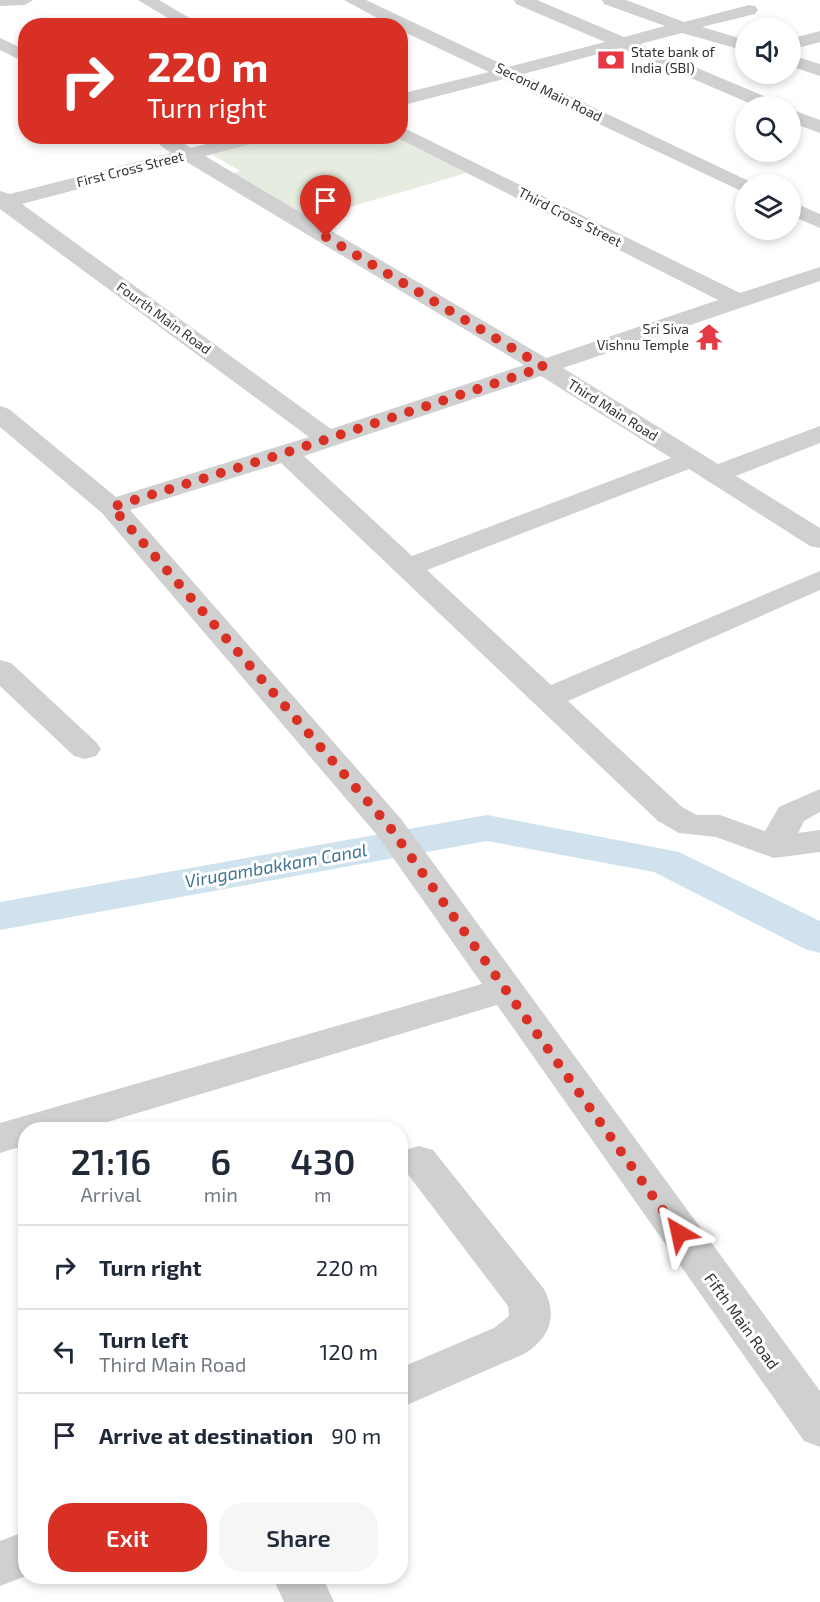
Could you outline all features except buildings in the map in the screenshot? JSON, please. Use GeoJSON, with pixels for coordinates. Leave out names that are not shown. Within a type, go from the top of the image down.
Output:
{"type":"FeatureCollection","features":[{"type":"Feature","properties":{"kind":"street"},"geometry":{"type":"LineString","coordinates":[[0,1],[25,0]]}},
{"type":"Feature","properties":{"kind":"street"},"geometry":{"type":"LineString","coordinates":[[146,0],[180,18]]}},
{"type":"Feature","properties":{"kind":"street","name":"Second Main Road"},"geometry":{"type":"LineString","coordinates":[[352,0],[391,18]]}},
{"type":"Feature","properties":{"kind":"street"},"geometry":{"type":"LineString","coordinates":[[522,0],[747,96]]}},
{"type":"Feature","properties":{"kind":"street"},"geometry":{"type":"LineString","coordinates":[[610,0],[685,28],[735,43]]}},
{"type":"Feature","properties":{"kind":"street"},"geometry":{"type":"LineString","coordinates":[[408,98],[749,10]]}},
{"type":"Feature","properties":{"kind":"street","name":"Second Main Road"},"geometry":{"type":"LineString","coordinates":[[408,26],[735,181]]}},
{"type":"Feature","properties":{"kind":"street"},"geometry":{"type":"LineString","coordinates":[[801,42],[820,36]]}},
{"type":"Feature","properties":{"kind":"street"},"geometry":{"type":"LineString","coordinates":[[0,43],[18,53]]}},
{"type":"Feature","properties":{"kind":"street"},"geometry":{"type":"LineString","coordinates":[[801,64],[820,70]]}},
{"type":"Feature","properties":{"kind":"street"},"geometry":{"type":"LineString","coordinates":[[801,119],[820,127]]}},
{"type":"Feature","properties":{"kind":"street","name":"Third Cross Street"},"geometry":{"type":"LineString","coordinates":[[408,136],[739,302]]}},
{"type":"Feature","properties":{"kind":"street","name":"Third Main Road"},"geometry":{"type":"LineString","coordinates":[[170,144],[544,367],[693,459],[728,470],[818,531]]}},
{"type":"Feature","properties":{"kind":"street","name":"First Cross Street"},"geometry":{"type":"LineString","coordinates":[[2,200],[229,144]]}},
{"type":"Feature","properties":{"kind":"street","name":"Fourth Main Road"},"geometry":{"type":"LineString","coordinates":[[2,200],[328,439]]}},
{"type":"Feature","properties":{"kind":"street"},"geometry":{"type":"LineString","coordinates":[[801,212],[820,222]]}},
{"type":"Feature","properties":{"kind":"street"},"geometry":{"type":"LineString","coordinates":[[112,507],[328,439],[820,274]]}},
{"type":"Feature","properties":{"kind":"street","name":"Fifth Main Road"},"geometry":{"type":"LineString","coordinates":[[0,414],[112,507],[389,826],[418,871],[820,1427]]}},
{"type":"Feature","properties":{"kind":"street"},"geometry":{"type":"LineString","coordinates":[[728,470],[820,434]]}},
{"type":"Feature","properties":{"kind":"street"},"geometry":{"type":"LineString","coordinates":[[285,453],[670,814],[691,825],[720,826],[774,847],[820,841]]}},
{"type":"Feature","properties":{"kind":"street"},"geometry":{"type":"LineString","coordinates":[[408,567],[693,459]]}},
{"type":"Feature","properties":{"kind":"street"},"geometry":{"type":"LineString","coordinates":[[548,698],[820,580]]}},
{"type":"Feature","properties":{"kind":"street"},"geometry":{"type":"LineString","coordinates":[[0,669],[85,749]]}},
{"type":"Feature","properties":{"kind":"street"},"geometry":{"type":"LineString","coordinates":[[774,847],[791,814],[820,799]]}},
{"type":"Feature","properties":{"kind":"street"},"geometry":{"type":"LineString","coordinates":[[54,1122],[504,990]]}},
{"type":"Feature","properties":{"kind":"street"},"geometry":{"type":"LineString","coordinates":[[0,1138],[18,1133]]}},
{"type":"Feature","properties":{"kind":"street"},"geometry":{"type":"LineString","coordinates":[[408,1385],[509,1341],[526,1331],[532,1319],[529,1301],[418,1161]]}},
{"type":"Feature","properties":{"kind":"street"},"geometry":{"type":"LineString","coordinates":[[0,1564],[18,1556]]}},
{"type":"Feature","properties":{"kind":"street"},"geometry":{"type":"LineString","coordinates":[[300,1584],[309,1602]]}},
{"type":"Feature","properties":{"kind":"shaded area"},"geometry":{"type":"Polygon","coordinates":[[[408,140],[470,172],[306,220],[230,175],[240,171],[211,154],[250,144],[408,144],[408,140]]]}},
{"type":"Feature","properties":{"kind":"waterway","name":"Virugambakkam Canal"},"geometry":{"type":"LineString","coordinates":[[0,916],[487,828],[665,861],[820,939]]}},
{"type":"Feature","properties":{"kind":"place","name":"State bank of India (SBI)"},"geometry":{"type":"Point","coordinates":[611,60]}},
{"type":"Feature","properties":{"kind":"place","name":"Sri Siva Vishnu Temple"},"geometry":{"type":"Point","coordinates":[709,337]}},
{"type":"Feature","properties":{"kind":"route"},"geometry":{"type":"LineString","coordinates":[[326,237],[544,367],[285,453],[112,507],[389,826],[430,888],[679,1233]]}}]}
